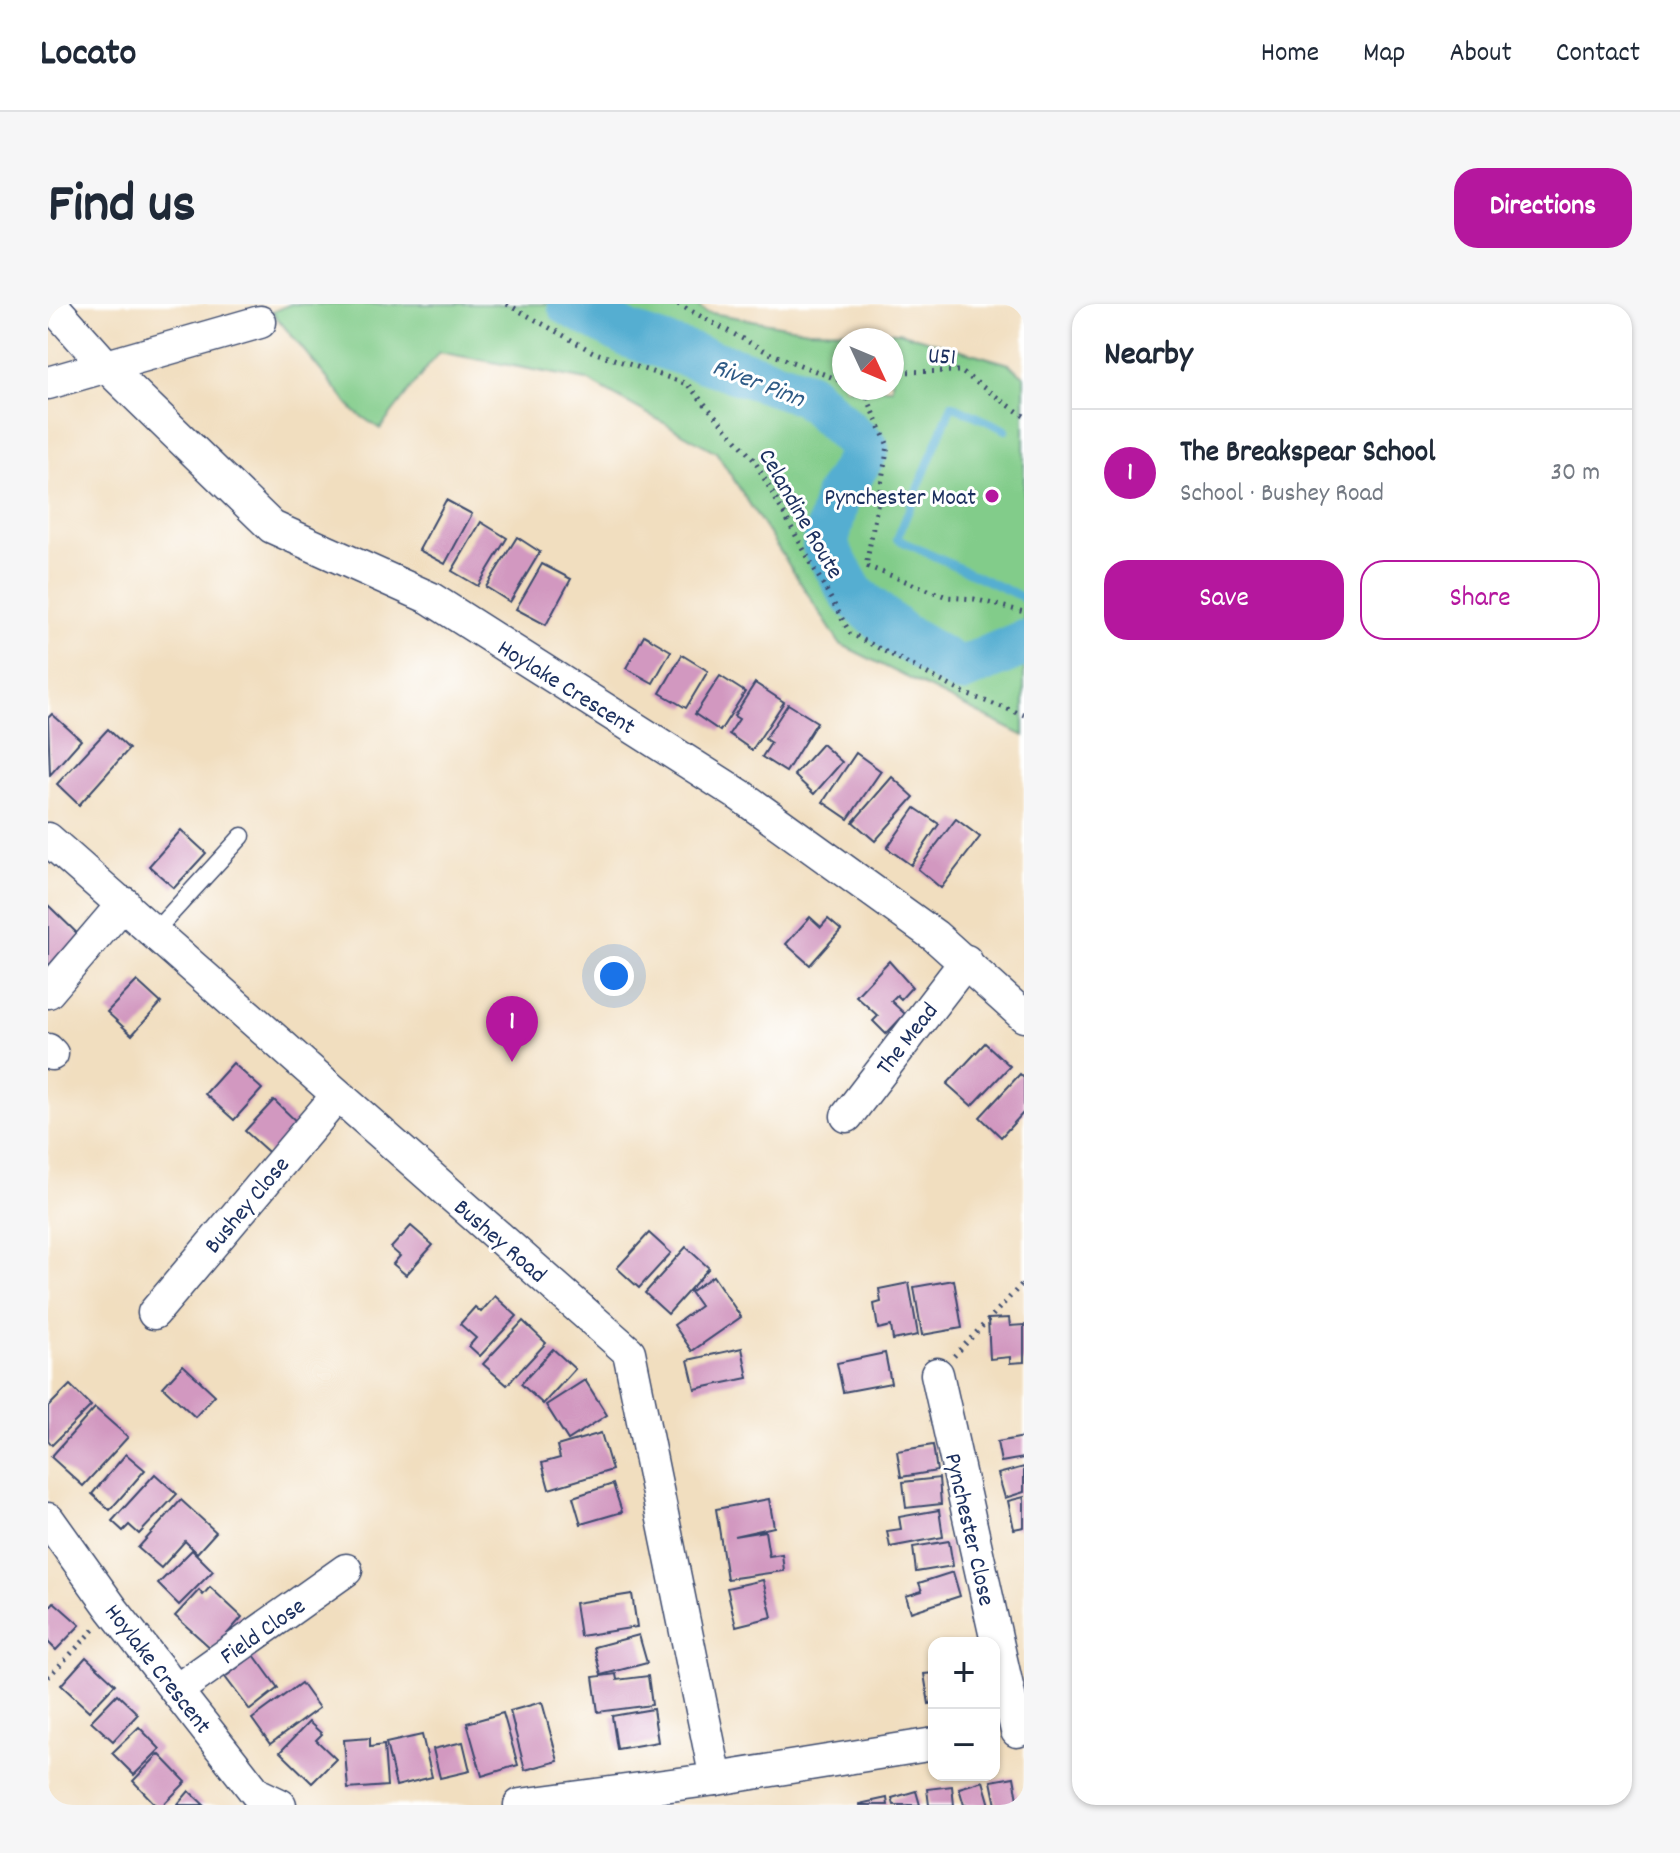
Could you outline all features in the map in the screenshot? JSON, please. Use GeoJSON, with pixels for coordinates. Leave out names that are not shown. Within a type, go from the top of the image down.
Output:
{"type":"FeatureCollection","features":[{"type":"Feature","properties":{"kind":"street","name":"Hoylake Crescent"},"geometry":{"type":"LineString","coordinates":[[51,304],[107,367],[272,527],[430,598],[741,796],[966,961],[1024,1016]]}},
{"type":"Feature","properties":{"kind":"street"},"geometry":{"type":"LineString","coordinates":[[48,383],[260,322]]}},
{"type":"Feature","properties":{"kind":"street","name":"Bushey Road"},"geometry":{"type":"LineString","coordinates":[[48,839],[629,1352],[716,1779]]}},
{"type":"Feature","properties":{"kind":"street"},"geometry":{"type":"LineString","coordinates":[[48,992],[124,903]]}},
{"type":"Feature","properties":{"kind":"street","name":"The Mead"},"geometry":{"type":"LineString","coordinates":[[847,1116],[966,961]]}},
{"type":"Feature","properties":{"kind":"street","name":"Bushey Close"},"geometry":{"type":"LineString","coordinates":[[154,1313],[337,1096]]}},
{"type":"Feature","properties":{"kind":"street","name":"Pynchester Close"},"geometry":{"type":"LineString","coordinates":[[937,1374],[1012,1731]]}},
{"type":"Feature","properties":{"kind":"street","name":"Hoylake Crescent"},"geometry":{"type":"LineString","coordinates":[[48,1519],[113,1610],[257,1794],[280,1805]]}},
{"type":"Feature","properties":{"kind":"street","name":"Field Close"},"geometry":{"type":"LineString","coordinates":[[177,1690],[346,1570]]}},
{"type":"Feature","properties":{"kind":"street"},"geometry":{"type":"LineString","coordinates":[[520,1805],[716,1779],[928,1745]]}},
{"type":"Feature","properties":{"kind":"lane"},"geometry":{"type":"LineString","coordinates":[[155,931],[242,836]]}},
{"type":"Feature","properties":{"kind":"path","name":"Celandine Route"},"geometry":{"type":"LineString","coordinates":[[507,304],[593,352],[687,384],[754,460],[850,633],[966,694],[1024,715]]}},
{"type":"Feature","properties":{"kind":"path"},"geometry":{"type":"LineString","coordinates":[[678,304],[769,353],[832,377]]}},
{"type":"Feature","properties":{"kind":"path","name":"U51"},"geometry":{"type":"LineString","coordinates":[[904,372],[960,371],[1024,416]]}},
{"type":"Feature","properties":{"kind":"path"},"geometry":{"type":"LineString","coordinates":[[869,400],[888,446],[866,566],[947,597],[974,599],[1024,612]]}},
{"type":"Feature","properties":{"kind":"path"},"geometry":{"type":"LineString","coordinates":[[937,1374],[1024,1282]]}},
{"type":"Feature","properties":{"kind":"path"},"geometry":{"type":"LineString","coordinates":[[48,1677],[113,1610]]}},
{"type":"Feature","properties":{"kind":"green space"},"geometry":{"type":"Polygon","coordinates":[[[291,304],[695,304],[706,312],[808,330],[832,331],[832,400],[904,400],[904,333],[1009,364],[1024,376],[1024,736],[840,644],[716,452],[587,380],[439,352],[380,429],[355,412],[272,312],[291,304]]]}},
{"type":"Feature","properties":{"kind":"building"},"geometry":{"type":"Polygon","coordinates":[[[446,500],[472,514],[445,564],[419,550],[446,500]]]}},
{"type":"Feature","properties":{"kind":"building"},"geometry":{"type":"Polygon","coordinates":[[[481,522],[507,538],[478,586],[452,571],[481,522]]]}},
{"type":"Feature","properties":{"kind":"building"},"geometry":{"type":"Polygon","coordinates":[[[517,537],[540,552],[510,602],[486,587],[517,537]]]}},
{"type":"Feature","properties":{"kind":"building"},"geometry":{"type":"Polygon","coordinates":[[[542,564],[571,579],[546,625],[516,609],[542,564]]]}},
{"type":"Feature","properties":{"kind":"building"},"geometry":{"type":"Polygon","coordinates":[[[644,635],[671,651],[653,683],[626,668],[644,635]]]}},
{"type":"Feature","properties":{"kind":"building"},"geometry":{"type":"Polygon","coordinates":[[[682,655],[708,671],[686,708],[660,693],[682,655]]]}},
{"type":"Feature","properties":{"kind":"building"},"geometry":{"type":"Polygon","coordinates":[[[720,676],[745,692],[720,731],[695,714],[720,676]]]}},
{"type":"Feature","properties":{"kind":"building"},"geometry":{"type":"Polygon","coordinates":[[[755,683],[784,702],[752,750],[729,734],[739,719],[734,716],[755,683]]]}},
{"type":"Feature","properties":{"kind":"building"},"geometry":{"type":"Polygon","coordinates":[[[788,704],[817,722],[786,772],[762,757],[771,743],[765,739],[788,704]]]}},
{"type":"Feature","properties":{"kind":"building"},"geometry":{"type":"Polygon","coordinates":[[[52,714],[81,740],[50,775],[48,718],[52,714]]]}},
{"type":"Feature","properties":{"kind":"building"},"geometry":{"type":"Polygon","coordinates":[[[108,729],[129,749],[79,805],[57,784],[108,729]]]}},
{"type":"Feature","properties":{"kind":"building"},"geometry":{"type":"Polygon","coordinates":[[[822,744],[842,762],[814,794],[794,775],[822,744]]]}},
{"type":"Feature","properties":{"kind":"building"},"geometry":{"type":"Polygon","coordinates":[[[856,753],[881,771],[848,819],[823,802],[856,753]]]}},
{"type":"Feature","properties":{"kind":"building"},"geometry":{"type":"Polygon","coordinates":[[[892,777],[914,797],[875,841],[853,822],[892,777]]]}},
{"type":"Feature","properties":{"kind":"building"},"geometry":{"type":"Polygon","coordinates":[[[915,808],[939,824],[911,865],[887,848],[915,808]]]}},
{"type":"Feature","properties":{"kind":"building"},"geometry":{"type":"Polygon","coordinates":[[[956,819],[980,837],[941,888],[918,869],[956,819]]]}},
{"type":"Feature","properties":{"kind":"building"},"geometry":{"type":"Polygon","coordinates":[[[181,830],[206,853],[174,888],[149,866],[181,830]]]}},
{"type":"Feature","properties":{"kind":"building"},"geometry":{"type":"Polygon","coordinates":[[[48,905],[87,943],[48,975],[48,905]]]}},
{"type":"Feature","properties":{"kind":"building"},"geometry":{"type":"Polygon","coordinates":[[[810,917],[821,927],[828,919],[841,930],[810,965],[786,944],[810,917]]]}},
{"type":"Feature","properties":{"kind":"building"},"geometry":{"type":"Polygon","coordinates":[[[889,961],[912,987],[901,999],[897,995],[891,1001],[905,1014],[886,1034],[873,1021],[878,1016],[856,996],[889,961]]]}},
{"type":"Feature","properties":{"kind":"building"},"geometry":{"type":"Polygon","coordinates":[[[137,981],[161,1003],[132,1035],[107,1012],[137,981]]]}},
{"type":"Feature","properties":{"kind":"building"},"geometry":{"type":"Polygon","coordinates":[[[985,1043],[1010,1066],[972,1106],[947,1084],[985,1043]]]}},
{"type":"Feature","properties":{"kind":"building"},"geometry":{"type":"Polygon","coordinates":[[[233,1063],[262,1089],[234,1120],[205,1094],[233,1063]]]}},
{"type":"Feature","properties":{"kind":"building"},"geometry":{"type":"Polygon","coordinates":[[[1020,1074],[1024,1078],[1024,1112],[1001,1137],[980,1117],[1020,1074]]]}},
{"type":"Feature","properties":{"kind":"building"},"geometry":{"type":"Polygon","coordinates":[[[274,1100],[304,1129],[276,1159],[245,1131],[274,1100]]]}},
{"type":"Feature","properties":{"kind":"building"},"geometry":{"type":"Polygon","coordinates":[[[411,1226],[433,1245],[406,1275],[393,1264],[400,1256],[391,1248],[411,1226]]]}},
{"type":"Feature","properties":{"kind":"building"},"geometry":{"type":"Polygon","coordinates":[[[649,1233],[671,1253],[639,1288],[617,1268],[649,1233]]]}},
{"type":"Feature","properties":{"kind":"building"},"geometry":{"type":"Polygon","coordinates":[[[686,1247],[709,1268],[668,1314],[645,1293],[686,1247]]]}},
{"type":"Feature","properties":{"kind":"building"},"geometry":{"type":"Polygon","coordinates":[[[713,1276],[741,1317],[692,1351],[674,1325],[700,1306],[690,1292],[713,1276]]]}},
{"type":"Feature","properties":{"kind":"building"},"geometry":{"type":"Polygon","coordinates":[[[954,1280],[962,1328],[922,1335],[914,1287],[954,1280]]]}},
{"type":"Feature","properties":{"kind":"building"},"geometry":{"type":"Polygon","coordinates":[[[909,1283],[918,1335],[893,1340],[891,1326],[878,1329],[874,1304],[881,1302],[879,1289],[909,1283]]]}},
{"type":"Feature","properties":{"kind":"building"},"geometry":{"type":"Polygon","coordinates":[[[495,1296],[517,1316],[480,1356],[469,1346],[476,1338],[460,1324],[475,1307],[481,1312],[495,1296]]]}},
{"type":"Feature","properties":{"kind":"building"},"geometry":{"type":"Polygon","coordinates":[[[1009,1318],[1010,1326],[1024,1325],[1024,1362],[1010,1363],[1010,1357],[990,1359],[988,1319],[1009,1318]]]}},
{"type":"Feature","properties":{"kind":"building"},"geometry":{"type":"Polygon","coordinates":[[[523,1321],[546,1343],[507,1385],[483,1364],[523,1321]]]}},
{"type":"Feature","properties":{"kind":"building"},"geometry":{"type":"Polygon","coordinates":[[[742,1348],[748,1378],[695,1389],[688,1360],[742,1348]]]}},
{"type":"Feature","properties":{"kind":"building"},"geometry":{"type":"Polygon","coordinates":[[[553,1349],[575,1369],[543,1404],[521,1384],[553,1349]]]}},
{"type":"Feature","properties":{"kind":"building"},"geometry":{"type":"Polygon","coordinates":[[[885,1353],[891,1383],[843,1392],[837,1363],[885,1353]]]}},
{"type":"Feature","properties":{"kind":"building"},"geometry":{"type":"Polygon","coordinates":[[[183,1365],[215,1395],[195,1417],[163,1387],[183,1365]]]}},
{"type":"Feature","properties":{"kind":"building"},"geometry":{"type":"Polygon","coordinates":[[[585,1380],[607,1415],[568,1440],[546,1405],[585,1380]]]}},
{"type":"Feature","properties":{"kind":"building"},"geometry":{"type":"Polygon","coordinates":[[[70,1385],[91,1406],[52,1445],[48,1440],[48,1407],[70,1385]]]}},
{"type":"Feature","properties":{"kind":"building"},"geometry":{"type":"Polygon","coordinates":[[[95,1408],[128,1437],[83,1486],[51,1457],[95,1408]]]}},
{"type":"Feature","properties":{"kind":"building"},"geometry":{"type":"Polygon","coordinates":[[[601,1433],[612,1470],[549,1489],[542,1463],[560,1458],[557,1446],[601,1433]]]}},
{"type":"Feature","properties":{"kind":"building"},"geometry":{"type":"Polygon","coordinates":[[[1024,1437],[1024,1458],[1001,1462],[997,1442],[1024,1437]]]}},
{"type":"Feature","properties":{"kind":"building"},"geometry":{"type":"Polygon","coordinates":[[[933,1445],[937,1471],[901,1477],[897,1451],[933,1445]]]}},
{"type":"Feature","properties":{"kind":"building"},"geometry":{"type":"Polygon","coordinates":[[[126,1454],[145,1470],[110,1510],[92,1494],[126,1454]]]}},
{"type":"Feature","properties":{"kind":"building"},"geometry":{"type":"Polygon","coordinates":[[[1024,1467],[1024,1492],[1005,1498],[998,1474],[1024,1467]]]}},
{"type":"Feature","properties":{"kind":"building"},"geometry":{"type":"Polygon","coordinates":[[[155,1474],[177,1494],[139,1534],[129,1525],[123,1531],[112,1521],[155,1474]]]}},
{"type":"Feature","properties":{"kind":"building"},"geometry":{"type":"Polygon","coordinates":[[[939,1478],[941,1504],[906,1508],[903,1482],[939,1478]]]}},
{"type":"Feature","properties":{"kind":"building"},"geometry":{"type":"Polygon","coordinates":[[[613,1484],[622,1512],[581,1524],[573,1497],[613,1484]]]}},
{"type":"Feature","properties":{"kind":"building"},"geometry":{"type":"Polygon","coordinates":[[[1024,1497],[1024,1527],[1014,1529],[1008,1501],[1024,1497]]]}},
{"type":"Feature","properties":{"kind":"building"},"geometry":{"type":"Polygon","coordinates":[[[769,1499],[774,1527],[734,1536],[765,1531],[769,1556],[782,1554],[784,1571],[727,1579],[716,1509],[769,1499]]]}},
{"type":"Feature","properties":{"kind":"building"},"geometry":{"type":"Polygon","coordinates":[[[181,1500],[216,1532],[197,1553],[185,1541],[161,1568],[138,1548],[181,1500]]]}},
{"type":"Feature","properties":{"kind":"building"},"geometry":{"type":"Polygon","coordinates":[[[939,1510],[943,1537],[890,1547],[887,1531],[901,1529],[899,1517],[939,1510]]]}},
{"type":"Feature","properties":{"kind":"building"},"geometry":{"type":"Polygon","coordinates":[[[949,1541],[953,1566],[916,1572],[913,1547],[949,1541]]]}},
{"type":"Feature","properties":{"kind":"building"},"geometry":{"type":"Polygon","coordinates":[[[192,1550],[213,1571],[179,1605],[158,1584],[192,1550]]]}},
{"type":"Feature","properties":{"kind":"building"},"geometry":{"type":"Polygon","coordinates":[[[953,1572],[960,1596],[911,1612],[906,1596],[922,1591],[919,1583],[953,1572]]]}},
{"type":"Feature","properties":{"kind":"building"},"geometry":{"type":"Polygon","coordinates":[[[763,1580],[772,1617],[736,1626],[727,1588],[763,1580]]]}},
{"type":"Feature","properties":{"kind":"building"},"geometry":{"type":"Polygon","coordinates":[[[210,1587],[242,1617],[213,1650],[175,1616],[199,1590],[203,1595],[210,1587]]]}},
{"type":"Feature","properties":{"kind":"building"},"geometry":{"type":"Polygon","coordinates":[[[632,1594],[637,1627],[580,1636],[575,1603],[632,1594]]]}},
{"type":"Feature","properties":{"kind":"building"},"geometry":{"type":"Polygon","coordinates":[[[54,1602],[80,1625],[56,1650],[48,1642],[48,1609],[54,1602]]]}},
{"type":"Feature","properties":{"kind":"building"},"geometry":{"type":"Polygon","coordinates":[[[639,1635],[647,1663],[601,1675],[594,1647],[639,1635]]]}},
{"type":"Feature","properties":{"kind":"building"},"geometry":{"type":"Polygon","coordinates":[[[254,1655],[278,1688],[250,1710],[225,1677],[254,1655]]]}},
{"type":"Feature","properties":{"kind":"building"},"geometry":{"type":"Polygon","coordinates":[[[86,1657],[115,1684],[89,1711],[61,1685],[86,1657]]]}},
{"type":"Feature","properties":{"kind":"building"},"geometry":{"type":"Polygon","coordinates":[[[616,1674],[617,1680],[648,1676],[652,1705],[598,1712],[593,1677],[616,1674]]]}},
{"type":"Feature","properties":{"kind":"building"},"geometry":{"type":"Polygon","coordinates":[[[924,1674],[928,1674],[928,1698],[924,1674]]]}},
{"type":"Feature","properties":{"kind":"building"},"geometry":{"type":"Polygon","coordinates":[[[301,1683],[319,1708],[270,1744],[252,1719],[301,1683]]]}},
{"type":"Feature","properties":{"kind":"building"},"geometry":{"type":"Polygon","coordinates":[[[117,1694],[138,1714],[113,1741],[91,1721],[117,1694]]]}},
{"type":"Feature","properties":{"kind":"building"},"geometry":{"type":"Polygon","coordinates":[[[542,1702],[558,1761],[525,1770],[510,1711],[542,1702]]]}},
{"type":"Feature","properties":{"kind":"building"},"geometry":{"type":"Polygon","coordinates":[[[653,1709],[658,1742],[617,1749],[612,1716],[653,1709]]]}},
{"type":"Feature","properties":{"kind":"building"},"geometry":{"type":"Polygon","coordinates":[[[503,1713],[518,1765],[482,1776],[467,1723],[503,1713]]]}},
{"type":"Feature","properties":{"kind":"building"},"geometry":{"type":"Polygon","coordinates":[[[309,1722],[322,1734],[316,1740],[336,1759],[312,1783],[280,1752],[309,1722]]]}},
{"type":"Feature","properties":{"kind":"building"},"geometry":{"type":"Polygon","coordinates":[[[139,1727],[160,1749],[134,1775],[112,1753],[139,1727]]]}},
{"type":"Feature","properties":{"kind":"building"},"geometry":{"type":"Polygon","coordinates":[[[422,1735],[432,1777],[396,1786],[386,1743],[422,1735]]]}},
{"type":"Feature","properties":{"kind":"building"},"geometry":{"type":"Polygon","coordinates":[[[370,1738],[370,1747],[384,1745],[387,1786],[348,1789],[344,1740],[370,1738]]]}},
{"type":"Feature","properties":{"kind":"building"},"geometry":{"type":"Polygon","coordinates":[[[463,1742],[470,1771],[440,1778],[433,1749],[463,1742]]]}},
{"type":"Feature","properties":{"kind":"building"},"geometry":{"type":"Polygon","coordinates":[[[159,1754],[186,1782],[163,1805],[156,1805],[133,1781],[159,1754]]]}},
{"type":"Feature","properties":{"kind":"building"},"geometry":{"type":"Polygon","coordinates":[[[1014,1777],[1019,1805],[996,1805],[991,1781],[1014,1777]]]}},
{"type":"Feature","properties":{"kind":"building"},"geometry":{"type":"Polygon","coordinates":[[[983,1781],[990,1805],[964,1805],[959,1788],[983,1781]]]}},
{"type":"Feature","properties":{"kind":"building"},"geometry":{"type":"Polygon","coordinates":[[[952,1786],[954,1805],[929,1805],[927,1789],[952,1786]]]}},
{"type":"Feature","properties":{"kind":"building"},"geometry":{"type":"Polygon","coordinates":[[[189,1791],[204,1805],[177,1805],[189,1791]]]}},
{"type":"Feature","properties":{"kind":"building"},"geometry":{"type":"Polygon","coordinates":[[[916,1791],[920,1805],[894,1805],[892,1798],[916,1791]]]}},
{"type":"Feature","properties":{"kind":"building"},"geometry":{"type":"Polygon","coordinates":[[[887,1798],[888,1805],[859,1805],[859,1804],[887,1798]]]}},
{"type":"Feature","properties":{"kind":"waterway","name":"River Pinn"},"geometry":{"type":"LineString","coordinates":[[570,304],[629,335],[807,394],[866,449],[837,497],[825,546],[852,594],[901,635],[960,670],[1024,643]]}},
{"type":"Feature","properties":{"kind":"waterway"},"geometry":{"type":"LineString","coordinates":[[1006,430],[952,405],[897,539],[1024,598]]}},
{"type":"Feature","properties":{"kind":"place","name":"Pynchester Moat"},"geometry":{"type":"Point","coordinates":[992,496]}},
{"type":"Feature","properties":{"kind":"place","name":"The Breakspear School"},"geometry":{"type":"Point","coordinates":[512,1062]}}]}
